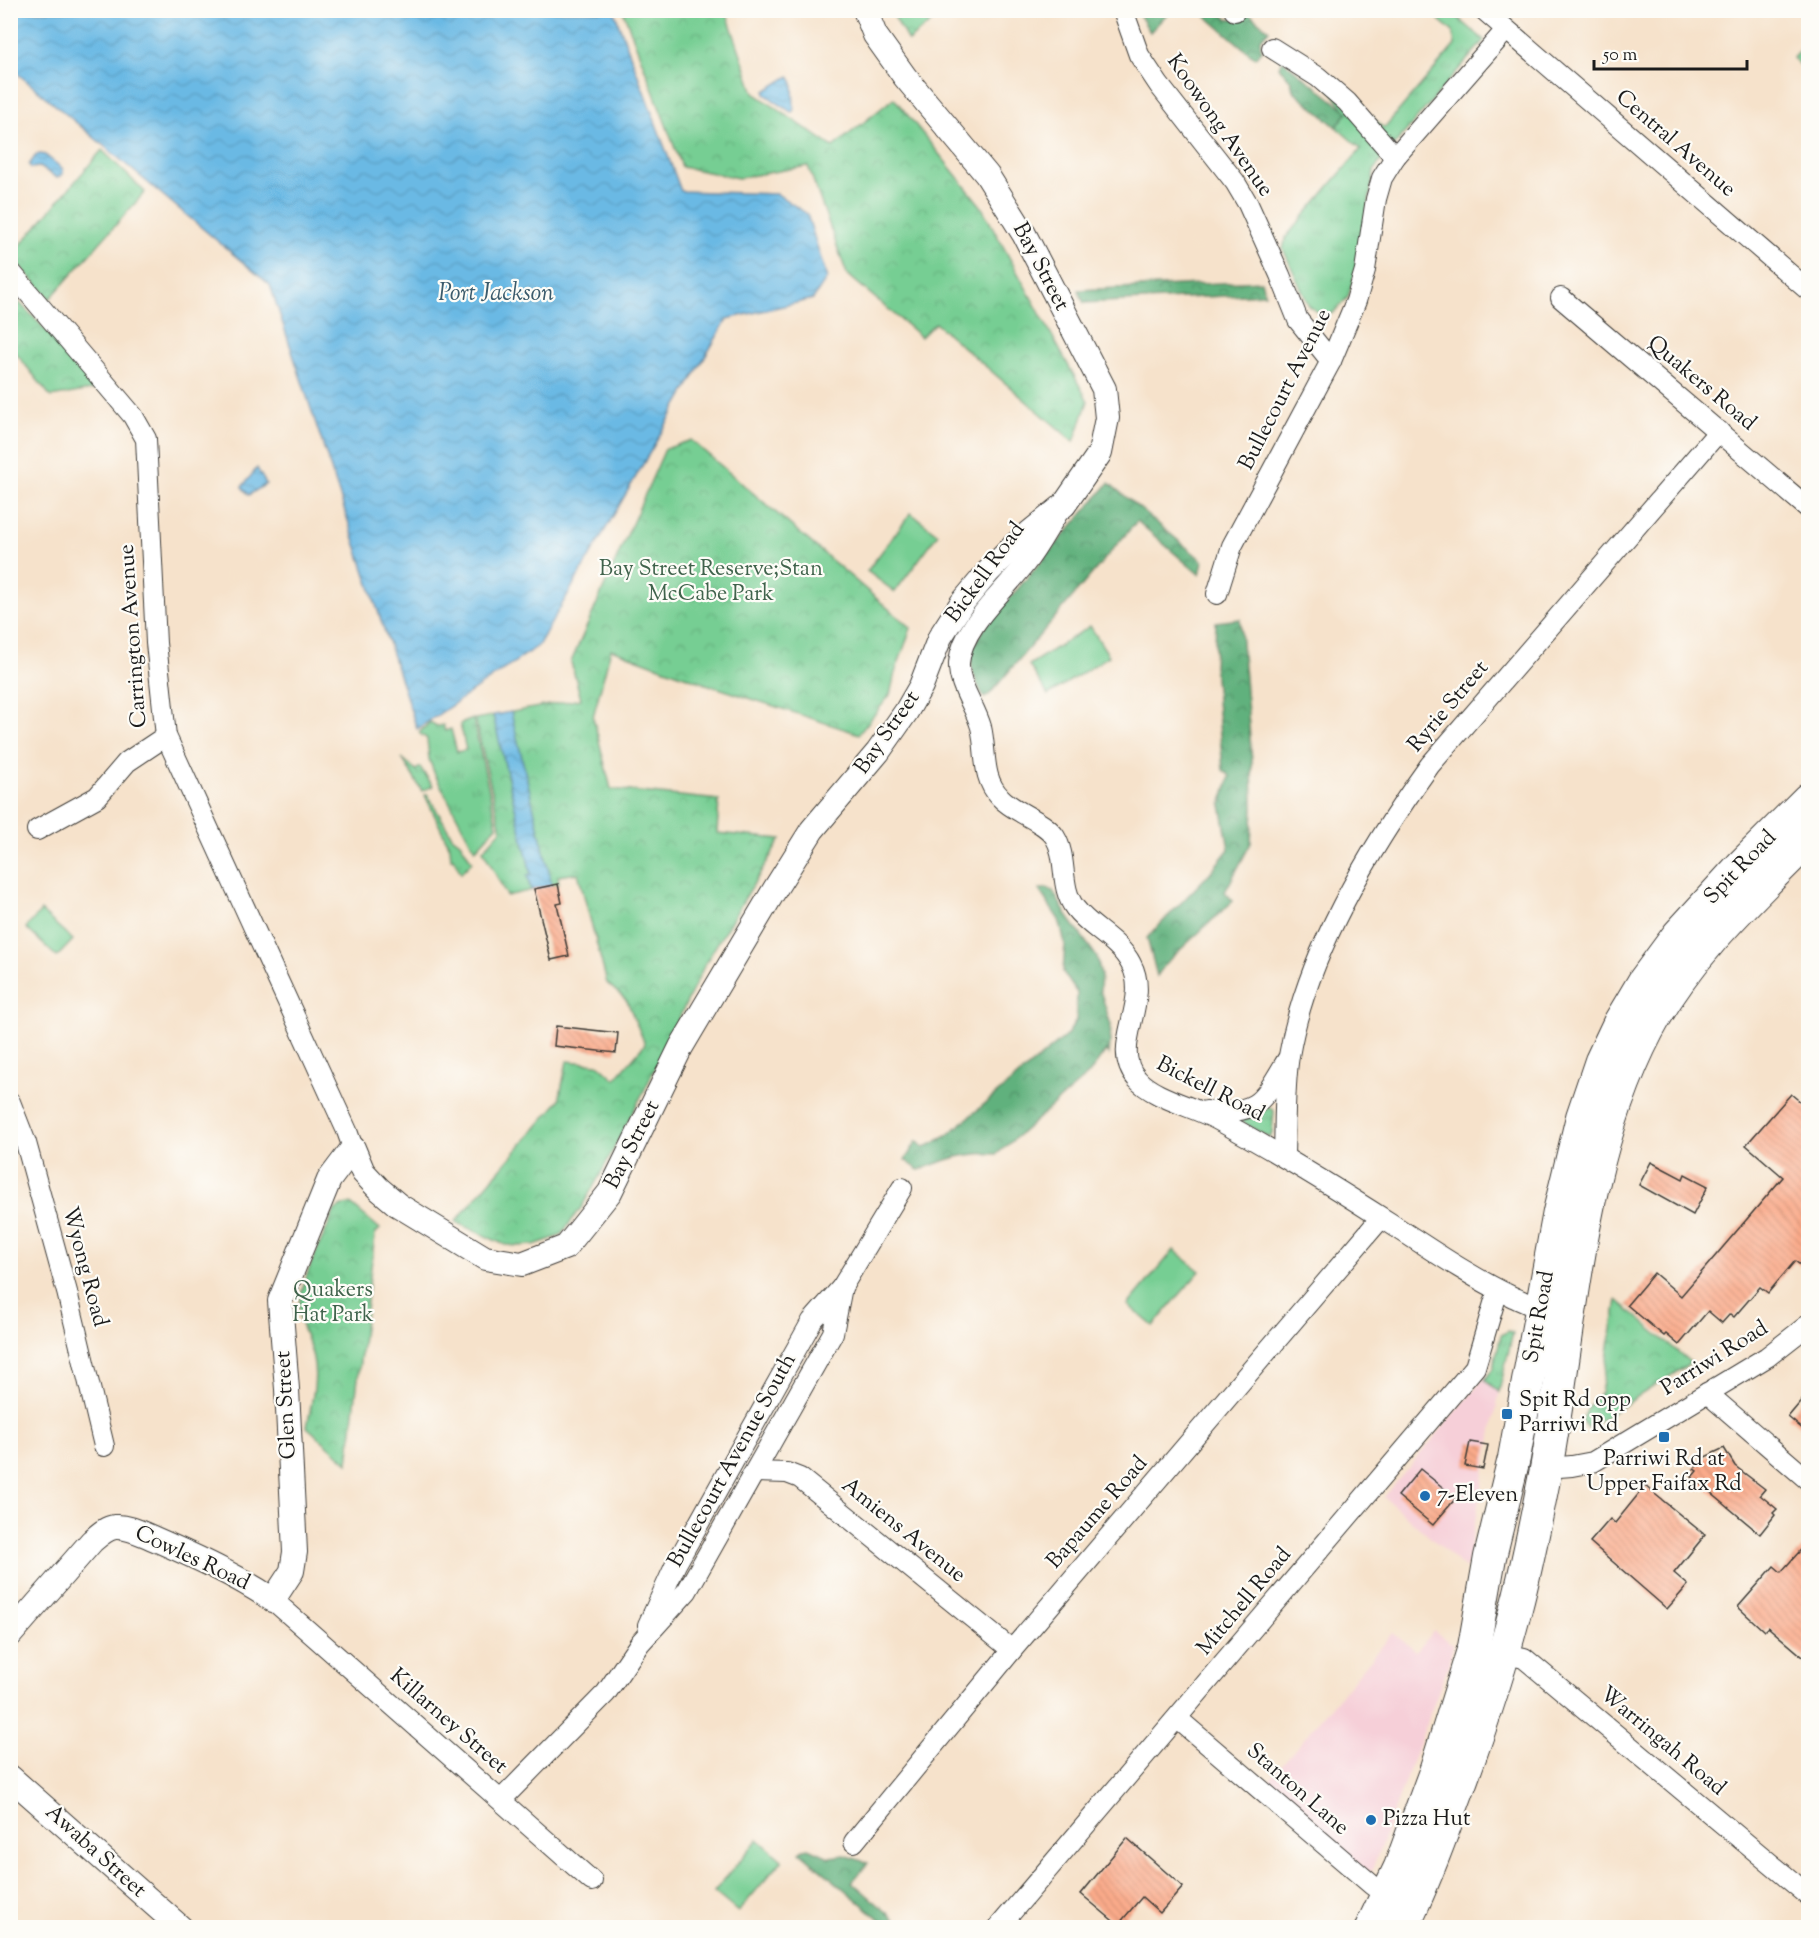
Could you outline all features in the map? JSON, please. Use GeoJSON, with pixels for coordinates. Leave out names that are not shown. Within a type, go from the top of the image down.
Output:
{"type":"FeatureCollection","features":[{"type":"Feature","properties":{"kind":"highway","name":"Spit Road"},"geometry":{"type":"LineString","coordinates":[[1371,1928],[1387,1896],[1436,1769],[1458,1704],[1516,1608],[1546,1468],[1556,1313],[1559,1212],[1582,1117],[1601,1061],[1619,1023],[1644,981],[1678,934],[1742,865],[1809,799]]}},
{"type":"Feature","properties":{"kind":"highway","name":"Spit Road"},"geometry":{"type":"LineString","coordinates":[[1402,1928],[1419,1895],[1471,1755],[1489,1650],[1490,1557],[1514,1458],[1586,1217],[1616,1100],[1649,1029],[1673,988],[1716,932],[1809,840]]}},
{"type":"Feature","properties":{"kind":"street","name":"Bay Street"},"geometry":{"type":"LineString","coordinates":[[353,1148],[363,1172],[398,1205],[485,1258],[522,1264],[566,1247],[610,1192],[681,1047],[775,889],[812,830],[878,752],[906,712],[921,686],[940,637],[962,603],[1017,543],[1064,505],[1100,453],[1107,418],[1104,389],[1018,224],[987,175],[905,77],[875,35],[865,10]]}},
{"type":"Feature","properties":{"kind":"street","name":"Koowong Avenue"},"geometry":{"type":"LineString","coordinates":[[1123,10],[1139,55],[1159,85],[1244,196],[1299,320],[1331,362]]}},
{"type":"Feature","properties":{"kind":"street","name":"Central Avenue"},"geometry":{"type":"LineString","coordinates":[[1484,10],[1809,290]]}},
{"type":"Feature","properties":{"kind":"street","name":"Bullecourt Avenue"},"geometry":{"type":"LineString","coordinates":[[1217,594],[1232,546],[1331,362],[1356,301],[1365,270],[1376,199],[1382,178],[1395,157],[1506,30]]}},
{"type":"Feature","properties":{"kind":"street"},"geometry":{"type":"LineString","coordinates":[[1272,48],[1318,77],[1347,102],[1395,157]]}},
{"type":"Feature","properties":{"kind":"street","name":"Carrington Avenue"},"geometry":{"type":"LineString","coordinates":[[10,271],[133,416],[146,440],[156,643],[166,736],[348,1131],[353,1148]]}},
{"type":"Feature","properties":{"kind":"street","name":"Quakers Road"},"geometry":{"type":"LineString","coordinates":[[1562,298],[1809,508]]}},
{"type":"Feature","properties":{"kind":"street","name":"Ryrie Street"},"geometry":{"type":"LineString","coordinates":[[1284,1156],[1288,1058],[1305,997],[1327,939],[1400,806],[1430,765],[1719,431]]}},
{"type":"Feature","properties":{"kind":"street","name":"Bickell Road"},"geometry":{"type":"LineString","coordinates":[[1064,505],[1024,566],[968,635],[959,661],[960,676],[981,726],[986,774],[990,785],[1006,804],[1046,827],[1054,835],[1059,846],[1069,899],[1080,914],[1116,944],[1131,963],[1139,991],[1126,1052],[1128,1065],[1135,1078],[1146,1088],[1200,1110],[1284,1156],[1479,1281],[1556,1313]]}},
{"type":"Feature","properties":{"kind":"street"},"geometry":{"type":"LineString","coordinates":[[36,830],[97,797],[127,762],[166,736]]}},
{"type":"Feature","properties":{"kind":"street","name":"Ryrie Street"},"geometry":{"type":"LineString","coordinates":[[1200,1110],[1224,1112],[1251,1107],[1262,1100],[1288,1058]]}},
{"type":"Feature","properties":{"kind":"street","name":"Wyong Road"},"geometry":{"type":"LineString","coordinates":[[10,1102],[26,1143],[67,1293],[104,1446]]}},
{"type":"Feature","properties":{"kind":"street","name":"Glen Street"},"geometry":{"type":"LineString","coordinates":[[273,1600],[292,1571],[295,1552],[280,1301],[329,1180],[353,1148]]}},
{"type":"Feature","properties":{"kind":"street","name":"Bullecourt Avenue South"},"geometry":{"type":"LineString","coordinates":[[640,1643],[676,1564],[812,1321],[842,1287],[902,1188]]}},
{"type":"Feature","properties":{"kind":"street","name":"Bapaume Road"},"geometry":{"type":"LineString","coordinates":[[854,1842],[1012,1650],[1381,1218]]}},
{"type":"Feature","properties":{"kind":"street","name":"Bullecourt Avenue South"},"geometry":{"type":"LineString","coordinates":[[501,1800],[606,1693],[640,1643],[687,1591],[833,1333],[842,1287]]}},
{"type":"Feature","properties":{"kind":"street","name":"Mitchell Road"},"geometry":{"type":"LineString","coordinates":[[998,1928],[1475,1367],[1498,1290]]}},
{"type":"Feature","properties":{"kind":"street","name":"Parriwi Road"},"geometry":{"type":"LineString","coordinates":[[1546,1468],[1572,1466],[1593,1461],[1767,1357],[1809,1325]]}},
{"type":"Feature","properties":{"kind":"street"},"geometry":{"type":"LineString","coordinates":[[1707,1393],[1809,1480]]}},
{"type":"Feature","properties":{"kind":"street","name":"Amiens Avenue"},"geometry":{"type":"LineString","coordinates":[[754,1472],[787,1473],[800,1478],[1012,1650]]}},
{"type":"Feature","properties":{"kind":"street","name":"Cowles Road"},"geometry":{"type":"LineString","coordinates":[[10,1635],[92,1541],[106,1530],[117,1527],[138,1532],[192,1555],[242,1580],[273,1600]]}},
{"type":"Feature","properties":{"kind":"street","name":"Killarney Street"},"geometry":{"type":"LineString","coordinates":[[273,1600],[592,1881]]}},
{"type":"Feature","properties":{"kind":"street","name":"Warringah Road"},"geometry":{"type":"LineString","coordinates":[[1489,1650],[1524,1658],[1809,1895]]}},
{"type":"Feature","properties":{"kind":"street","name":"Stanton Lane"},"geometry":{"type":"LineString","coordinates":[[1178,1719],[1372,1886],[1387,1896]]}},
{"type":"Feature","properties":{"kind":"street","name":"Awaba Street"},"geometry":{"type":"LineString","coordinates":[[10,1777],[181,1928]]}},
{"type":"Feature","properties":{"kind":"shaded area","name":"7-Eleven"},"geometry":{"type":"Polygon","coordinates":[[[1492,1369],[1502,1378],[1466,1569],[1384,1497],[1492,1369]]]}},
{"type":"Feature","properties":{"kind":"shaded area"},"geometry":{"type":"Polygon","coordinates":[[[1434,1631],[1453,1645],[1449,1663],[1370,1875],[1264,1786],[1393,1633],[1416,1652],[1434,1631]]]}},
{"type":"Feature","properties":{"kind":"green space"},"geometry":{"type":"Polygon","coordinates":[[[891,10],[945,11],[908,41],[891,10]]]}},
{"type":"Feature","properties":{"kind":"green space"},"geometry":{"type":"Polygon","coordinates":[[[1137,10],[1170,11],[1150,32],[1137,10]]]}},
{"type":"Feature","properties":{"kind":"green space"},"geometry":{"type":"Polygon","coordinates":[[[623,11],[726,11],[754,93],[833,147],[894,98],[981,206],[1088,401],[1074,442],[935,323],[921,337],[847,274],[808,166],[738,178],[682,167],[623,11]]]}},
{"type":"Feature","properties":{"kind":"green space"},"geometry":{"type":"Polygon","coordinates":[[[1200,11],[1218,11],[1228,19],[1233,19],[1241,11],[1246,11],[1269,30],[1260,40],[1261,51],[1255,58],[1200,11]]]}},
{"type":"Feature","properties":{"kind":"green space"},"geometry":{"type":"Polygon","coordinates":[[[1446,11],[1450,11],[1484,40],[1385,154],[1374,171],[1359,259],[1348,297],[1333,313],[1321,314],[1309,306],[1283,249],[1286,237],[1361,149],[1336,127],[1347,113],[1316,70],[1384,128],[1455,45],[1453,32],[1439,20],[1446,11]]]}},
{"type":"Feature","properties":{"kind":"green space"},"geometry":{"type":"Polygon","coordinates":[[[1808,40],[1808,72],[1793,58],[1808,40]]]}},
{"type":"Feature","properties":{"kind":"green space"},"geometry":{"type":"Polygon","coordinates":[[[1282,60],[1348,112],[1336,127],[1293,90],[1291,81],[1279,67],[1282,60]]]}},
{"type":"Feature","properties":{"kind":"green space"},"geometry":{"type":"Polygon","coordinates":[[[102,150],[145,192],[50,299],[11,256],[102,150]]]}},
{"type":"Feature","properties":{"kind":"green space"},"geometry":{"type":"Polygon","coordinates":[[[1261,281],[1265,294],[1084,303],[1078,290],[1261,281]]]}},
{"type":"Feature","properties":{"kind":"green space"},"geometry":{"type":"Polygon","coordinates":[[[10,293],[102,388],[51,397],[11,347],[10,293]]]}},
{"type":"Feature","properties":{"kind":"green space","name":"Bay Street Reserve;Stan McCabe Park"},"geometry":{"type":"Polygon","coordinates":[[[691,440],[911,628],[895,673],[890,695],[859,734],[706,684],[611,649],[593,717],[611,789],[719,800],[717,833],[781,839],[706,962],[645,1089],[581,1208],[560,1236],[534,1245],[505,1245],[455,1222],[559,1101],[567,1061],[598,1064],[615,1079],[645,1044],[627,1001],[607,983],[578,873],[558,876],[559,884],[507,896],[483,850],[501,830],[475,719],[581,699],[571,662],[665,449],[691,440]]]}},
{"type":"Feature","properties":{"kind":"green space"},"geometry":{"type":"Polygon","coordinates":[[[1109,483],[1203,561],[1200,575],[1137,521],[984,698],[974,676],[971,659],[981,633],[1109,483]]]}},
{"type":"Feature","properties":{"kind":"green space"},"geometry":{"type":"Polygon","coordinates":[[[911,513],[938,534],[895,592],[867,571],[911,513]]]}},
{"type":"Feature","properties":{"kind":"green space"},"geometry":{"type":"Polygon","coordinates":[[[1240,619],[1252,761],[1251,843],[1225,892],[1233,901],[1167,962],[1157,976],[1147,938],[1209,874],[1229,849],[1221,805],[1230,776],[1223,770],[1214,666],[1216,622],[1240,619]]]}},
{"type":"Feature","properties":{"kind":"green space"},"geometry":{"type":"Polygon","coordinates":[[[1090,626],[1109,656],[1048,695],[1029,665],[1090,626]]]}},
{"type":"Feature","properties":{"kind":"green space"},"geometry":{"type":"Polygon","coordinates":[[[473,719],[497,826],[475,850],[435,775],[429,759],[427,739],[419,733],[430,722],[437,726],[443,725],[445,731],[451,729],[457,752],[466,750],[460,724],[473,719]]]}},
{"type":"Feature","properties":{"kind":"green space"},"geometry":{"type":"Polygon","coordinates":[[[402,758],[416,770],[420,767],[433,786],[422,791],[402,758]]]}},
{"type":"Feature","properties":{"kind":"green space"},"geometry":{"type":"Polygon","coordinates":[[[427,794],[452,836],[460,842],[472,862],[461,873],[453,858],[451,859],[450,848],[425,795],[427,794]]]}},
{"type":"Feature","properties":{"kind":"green space"},"geometry":{"type":"Polygon","coordinates":[[[1047,888],[1053,891],[1068,917],[1097,957],[1101,975],[1100,990],[1111,1025],[1109,1056],[1107,1049],[1089,1074],[997,1154],[966,1155],[919,1170],[905,1160],[917,1141],[924,1148],[945,1137],[1067,1035],[1076,1021],[1077,993],[1063,972],[1065,943],[1059,920],[1039,890],[1047,888]]]}},
{"type":"Feature","properties":{"kind":"green space"},"geometry":{"type":"Polygon","coordinates":[[[41,911],[73,940],[57,957],[26,928],[41,911]]]}},
{"type":"Feature","properties":{"kind":"green space"},"geometry":{"type":"Polygon","coordinates":[[[1269,1107],[1274,1111],[1272,1134],[1269,1138],[1242,1122],[1243,1119],[1257,1117],[1269,1107]]]}},
{"type":"Feature","properties":{"kind":"green space","name":"Quakers Hat Park"},"geometry":{"type":"Polygon","coordinates":[[[351,1204],[380,1229],[375,1234],[348,1463],[307,1427],[315,1375],[312,1352],[301,1323],[299,1310],[307,1273],[335,1210],[351,1204]]]}},
{"type":"Feature","properties":{"kind":"green space"},"geometry":{"type":"Polygon","coordinates":[[[1174,1250],[1200,1271],[1153,1326],[1128,1305],[1174,1250]]]}},
{"type":"Feature","properties":{"kind":"green space"},"geometry":{"type":"Polygon","coordinates":[[[1617,1300],[1691,1363],[1588,1428],[1582,1420],[1589,1406],[1601,1393],[1617,1300]]]}},
{"type":"Feature","properties":{"kind":"green space"},"geometry":{"type":"Polygon","coordinates":[[[1508,1331],[1513,1333],[1499,1392],[1485,1380],[1493,1368],[1501,1335],[1508,1331]]]}},
{"type":"Feature","properties":{"kind":"green space"},"geometry":{"type":"Polygon","coordinates":[[[758,1839],[782,1860],[738,1912],[714,1892],[758,1839]]]}},
{"type":"Feature","properties":{"kind":"green space"},"geometry":{"type":"Polygon","coordinates":[[[809,1848],[829,1857],[845,1855],[868,1863],[852,1882],[897,1921],[889,1927],[800,1852],[809,1848]]]}},
{"type":"Feature","properties":{"kind":"water","name":"Port Jackson"},"geometry":{"type":"Polygon","coordinates":[[[10,11],[614,11],[681,191],[777,194],[807,214],[827,278],[813,299],[727,319],[538,646],[417,729],[270,285],[11,68],[10,11]]]}},
{"type":"Feature","properties":{"kind":"water"},"geometry":{"type":"Polygon","coordinates":[[[789,76],[793,83],[794,111],[791,112],[765,94],[765,91],[789,76]]]}},
{"type":"Feature","properties":{"kind":"water"},"geometry":{"type":"Polygon","coordinates":[[[36,155],[45,155],[63,169],[63,174],[57,178],[40,167],[31,168],[29,165],[36,155]]]}},
{"type":"Feature","properties":{"kind":"water"},"geometry":{"type":"Polygon","coordinates":[[[257,468],[266,484],[249,495],[242,487],[257,468]]]}},
{"type":"Feature","properties":{"kind":"water"},"geometry":{"type":"Polygon","coordinates":[[[511,712],[552,885],[531,890],[527,875],[531,874],[493,715],[511,712]]]}},
{"type":"Feature","properties":{"kind":"building"},"geometry":{"type":"Polygon","coordinates":[[[558,884],[562,903],[557,904],[569,956],[551,960],[534,889],[558,884]]]}},
{"type":"Feature","properties":{"kind":"building"},"geometry":{"type":"Polygon","coordinates":[[[556,1026],[618,1033],[616,1053],[554,1046],[556,1026]]]}},
{"type":"Feature","properties":{"kind":"building"},"geometry":{"type":"Polygon","coordinates":[[[1791,1094],[1809,1109],[1809,1272],[1795,1261],[1768,1293],[1760,1287],[1734,1317],[1730,1314],[1722,1323],[1708,1311],[1679,1345],[1666,1334],[1664,1336],[1627,1305],[1654,1273],[1681,1296],[1783,1177],[1746,1145],[1791,1094]]]}},
{"type":"Feature","properties":{"kind":"building"},"geometry":{"type":"Polygon","coordinates":[[[1651,1162],[1683,1179],[1685,1174],[1708,1186],[1693,1215],[1639,1185],[1651,1162]]]}},
{"type":"Feature","properties":{"kind":"building"},"geometry":{"type":"Polygon","coordinates":[[[1809,1392],[1809,1434],[1788,1417],[1809,1392]]]}},
{"type":"Feature","properties":{"kind":"building"},"geometry":{"type":"Polygon","coordinates":[[[1470,1442],[1488,1445],[1483,1469],[1465,1466],[1470,1442]]]}},
{"type":"Feature","properties":{"kind":"building"},"geometry":{"type":"Polygon","coordinates":[[[1724,1448],[1735,1466],[1765,1489],[1760,1495],[1777,1509],[1760,1534],[1692,1477],[1697,1471],[1694,1469],[1705,1457],[1724,1448]]]}},
{"type":"Feature","properties":{"kind":"building"},"geometry":{"type":"Polygon","coordinates":[[[1420,1469],[1456,1498],[1433,1525],[1398,1496],[1420,1469]]]}},
{"type":"Feature","properties":{"kind":"building"},"geometry":{"type":"Polygon","coordinates":[[[1645,1486],[1705,1535],[1674,1573],[1688,1585],[1667,1609],[1590,1542],[1610,1519],[1615,1523],[1645,1486]]]}},
{"type":"Feature","properties":{"kind":"building"},"geometry":{"type":"Polygon","coordinates":[[[1809,1541],[1809,1662],[1768,1627],[1764,1631],[1738,1607],[1774,1566],[1781,1572],[1809,1541]]]}},
{"type":"Feature","properties":{"kind":"building"},"geometry":{"type":"Polygon","coordinates":[[[1127,1838],[1183,1887],[1160,1913],[1142,1897],[1118,1925],[1081,1894],[1127,1838]]]}},
{"type":"Feature","properties":{"kind":"place","name":"Spit Rd opp Parriwi Rd"},"geometry":{"type":"Point","coordinates":[1507,1414]}},
{"type":"Feature","properties":{"kind":"place","name":"Parriwi Rd at Upper Faifax Rd"},"geometry":{"type":"Point","coordinates":[1664,1437]}},
{"type":"Feature","properties":{"kind":"place","name":"7-Eleven"},"geometry":{"type":"Point","coordinates":[1425,1496]}},
{"type":"Feature","properties":{"kind":"place","name":"Pizza Hut"},"geometry":{"type":"Point","coordinates":[1371,1820]}}]}
